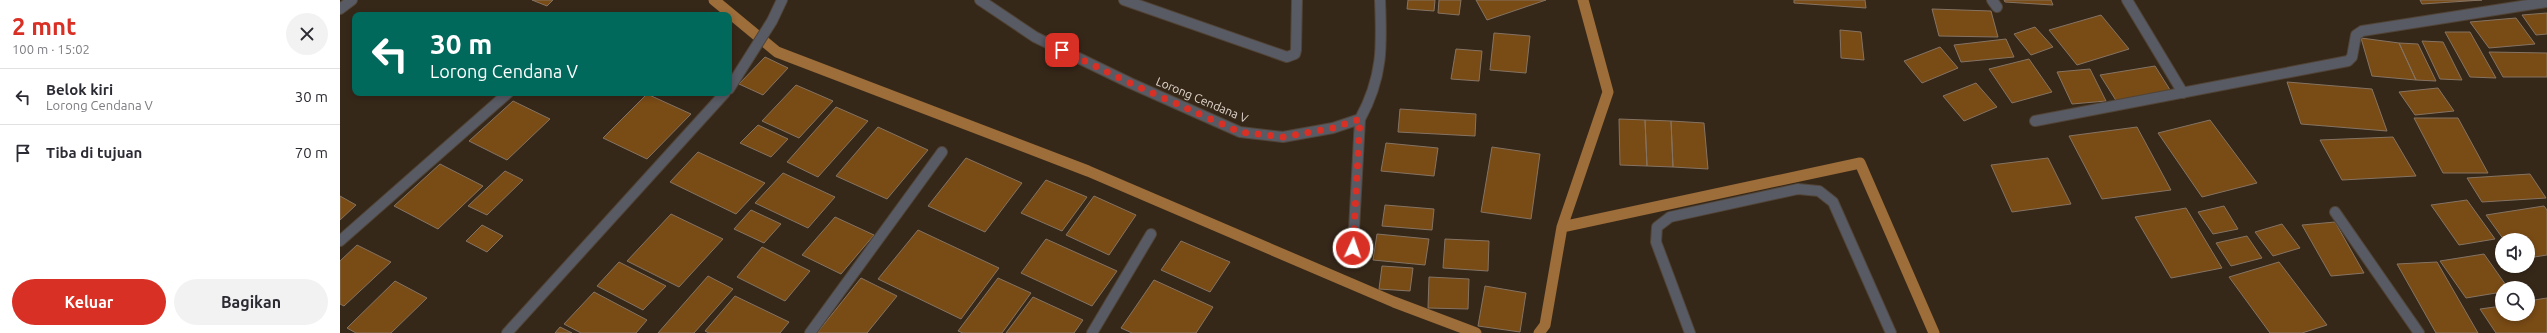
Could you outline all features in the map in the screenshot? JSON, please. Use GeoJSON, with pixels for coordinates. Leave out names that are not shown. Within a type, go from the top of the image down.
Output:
{"type":"FeatureCollection","features":[{"type":"Feature","properties":{"kind":"street"},"geometry":{"type":"LineString","coordinates":[[340,9],[352,0]]}},
{"type":"Feature","properties":{"kind":"street"},"geometry":{"type":"LineString","coordinates":[[732,84],[772,21],[782,0]]}},
{"type":"Feature","properties":{"kind":"street","name":"Lorong Cendana V"},"geometry":{"type":"LineString","coordinates":[[980,0],[1035,37],[1130,83],[1240,132],[1283,137],[1333,128],[1360,119]]}},
{"type":"Feature","properties":{"kind":"street"},"geometry":{"type":"LineString","coordinates":[[1124,0],[1287,57],[1295,54],[1296,50],[1297,0]]}},
{"type":"Feature","properties":{"kind":"street"},"geometry":{"type":"LineString","coordinates":[[1353,248],[1360,119],[1370,102],[1379,80],[1382,52],[1380,0]]}},
{"type":"Feature","properties":{"kind":"street"},"geometry":{"type":"LineString","coordinates":[[2127,0],[2183,92]]}},
{"type":"Feature","properties":{"kind":"street"},"geometry":{"type":"LineString","coordinates":[[2035,121],[2348,61],[2352,57],[2356,35],[2362,31],[2547,2]]}},
{"type":"Feature","properties":{"kind":"street"},"geometry":{"type":"LineString","coordinates":[[340,241],[505,96]]}},
{"type":"Feature","properties":{"kind":"street"},"geometry":{"type":"LineString","coordinates":[[507,333],[722,96]]}},
{"type":"Feature","properties":{"kind":"street"},"geometry":{"type":"LineString","coordinates":[[810,333],[942,152]]}},
{"type":"Feature","properties":{"kind":"street"},"geometry":{"type":"LineString","coordinates":[[1690,333],[1656,242],[1657,227],[1670,217],[1798,189],[1819,191],[1833,202],[1891,333]]}},
{"type":"Feature","properties":{"kind":"street"},"geometry":{"type":"LineString","coordinates":[[2335,212],[2419,333]]}},
{"type":"Feature","properties":{"kind":"street"},"geometry":{"type":"LineString","coordinates":[[1092,333],[1151,234]]}},
{"type":"Feature","properties":{"kind":"building"},"geometry":{"type":"Polygon","coordinates":[[[532,0],[553,0],[547,6],[532,0]]]}},
{"type":"Feature","properties":{"kind":"building"},"geometry":{"type":"Polygon","coordinates":[[[1408,0],[1435,0],[1434,11],[1407,9],[1408,0]]]}},
{"type":"Feature","properties":{"kind":"building"},"geometry":{"type":"Polygon","coordinates":[[[1439,0],[1461,0],[1459,15],[1438,13],[1439,0]]]}},
{"type":"Feature","properties":{"kind":"building"},"geometry":{"type":"Polygon","coordinates":[[[1476,0],[1546,0],[1487,20],[1476,0]]]}},
{"type":"Feature","properties":{"kind":"building"},"geometry":{"type":"Polygon","coordinates":[[[1794,0],[1865,0],[1866,8],[1794,3],[1794,0]]]}},
{"type":"Feature","properties":{"kind":"building"},"geometry":{"type":"Polygon","coordinates":[[[2004,0],[2051,0],[2053,5],[2005,2],[2004,0]]]}},
{"type":"Feature","properties":{"kind":"building"},"geometry":{"type":"Polygon","coordinates":[[[2420,0],[2482,0],[2422,4],[2420,0]]]}},
{"type":"Feature","properties":{"kind":"building"},"geometry":{"type":"Polygon","coordinates":[[[1932,9],[1991,11],[1998,37],[1939,36],[1932,9]]]}},
{"type":"Feature","properties":{"kind":"building"},"geometry":{"type":"Polygon","coordinates":[[[2547,13],[2547,34],[2536,35],[2522,15],[2547,13]]]}},
{"type":"Feature","properties":{"kind":"building"},"geometry":{"type":"Polygon","coordinates":[[[2101,15],[2129,49],[2077,65],[2049,30],[2101,15]]]}},
{"type":"Feature","properties":{"kind":"building"},"geometry":{"type":"Polygon","coordinates":[[[2516,18],[2535,44],[2489,48],[2470,22],[2516,18]]]}},
{"type":"Feature","properties":{"kind":"building"},"geometry":{"type":"Polygon","coordinates":[[[2035,27],[2053,47],[2031,55],[2014,34],[2035,27]]]}},
{"type":"Feature","properties":{"kind":"building"},"geometry":{"type":"Polygon","coordinates":[[[1840,30],[1861,32],[1864,60],[1841,58],[1840,30]]]}},
{"type":"Feature","properties":{"kind":"building"},"geometry":{"type":"Polygon","coordinates":[[[2445,32],[2470,32],[2496,78],[2470,77],[2445,32]]]}},
{"type":"Feature","properties":{"kind":"building"},"geometry":{"type":"Polygon","coordinates":[[[1494,33],[1530,36],[1526,73],[1490,70],[1494,33]]]}},
{"type":"Feature","properties":{"kind":"building"},"geometry":{"type":"Polygon","coordinates":[[[2361,38],[2399,43],[2416,80],[2372,76],[2361,38]]]}},
{"type":"Feature","properties":{"kind":"building"},"geometry":{"type":"Polygon","coordinates":[[[2006,39],[2014,57],[1961,62],[1954,45],[2006,39]]]}},
{"type":"Feature","properties":{"kind":"building"},"geometry":{"type":"Polygon","coordinates":[[[2422,41],[2443,42],[2462,80],[2440,79],[2422,41]]]}},
{"type":"Feature","properties":{"kind":"building"},"geometry":{"type":"Polygon","coordinates":[[[2399,43],[2418,44],[2436,81],[2416,80],[2399,43]]]}},
{"type":"Feature","properties":{"kind":"building"},"geometry":{"type":"Polygon","coordinates":[[[1940,47],[1958,68],[1922,83],[1904,61],[1940,47]]]}},
{"type":"Feature","properties":{"kind":"building"},"geometry":{"type":"Polygon","coordinates":[[[1456,49],[1482,51],[1479,81],[1451,79],[1456,49]]]}},
{"type":"Feature","properties":{"kind":"building"},"geometry":{"type":"Polygon","coordinates":[[[2489,52],[2547,53],[2547,77],[2503,77],[2489,52]]]}},
{"type":"Feature","properties":{"kind":"building"},"geometry":{"type":"Polygon","coordinates":[[[765,57],[788,68],[763,95],[739,84],[765,57]]]}},
{"type":"Feature","properties":{"kind":"building"},"geometry":{"type":"Polygon","coordinates":[[[2029,59],[2052,92],[2012,103],[1989,69],[2029,59]]]}},
{"type":"Feature","properties":{"kind":"building"},"geometry":{"type":"Polygon","coordinates":[[[2155,66],[2172,93],[2117,102],[2100,75],[2155,66]]]}},
{"type":"Feature","properties":{"kind":"building"},"geometry":{"type":"Polygon","coordinates":[[[2090,69],[2106,101],[2072,104],[2057,72],[2090,69]]]}},
{"type":"Feature","properties":{"kind":"building"},"geometry":{"type":"Polygon","coordinates":[[[2287,82],[2372,89],[2387,131],[2301,124],[2287,82]]]}},
{"type":"Feature","properties":{"kind":"building"},"geometry":{"type":"Polygon","coordinates":[[[1976,83],[1997,107],[1964,121],[1943,96],[1976,83]]]}},
{"type":"Feature","properties":{"kind":"building"},"geometry":{"type":"Polygon","coordinates":[[[796,85],[833,101],[799,138],[762,121],[796,85]]]}},
{"type":"Feature","properties":{"kind":"building"},"geometry":{"type":"Polygon","coordinates":[[[2438,88],[2454,111],[2415,115],[2399,92],[2438,88]]]}},
{"type":"Feature","properties":{"kind":"building"},"geometry":{"type":"Polygon","coordinates":[[[645,96],[651,96],[691,114],[647,159],[603,138],[645,96]]]}},
{"type":"Feature","properties":{"kind":"building"},"geometry":{"type":"Polygon","coordinates":[[[513,101],[550,119],[507,160],[469,141],[513,101]]]}},
{"type":"Feature","properties":{"kind":"building"},"geometry":{"type":"Polygon","coordinates":[[[836,107],[868,121],[818,177],[787,162],[836,107]]]}},
{"type":"Feature","properties":{"kind":"building"},"geometry":{"type":"Polygon","coordinates":[[[1400,109],[1476,114],[1475,136],[1398,132],[1400,109]]]}},
{"type":"Feature","properties":{"kind":"building"},"geometry":{"type":"Polygon","coordinates":[[[2414,118],[2458,118],[2488,173],[2443,173],[2414,118]]]}},
{"type":"Feature","properties":{"kind":"building"},"geometry":{"type":"Polygon","coordinates":[[[1619,119],[1645,120],[1647,166],[1620,165],[1619,119]]]}},
{"type":"Feature","properties":{"kind":"building"},"geometry":{"type":"Polygon","coordinates":[[[1645,120],[1671,121],[1673,167],[1647,166],[1645,120]]]}},
{"type":"Feature","properties":{"kind":"building"},"geometry":{"type":"Polygon","coordinates":[[[2210,120],[2257,183],[2202,197],[2158,133],[2210,120]]]}},
{"type":"Feature","properties":{"kind":"building"},"geometry":{"type":"Polygon","coordinates":[[[1671,121],[1704,123],[1708,169],[1673,167],[1671,121]]]}},
{"type":"Feature","properties":{"kind":"building"},"geometry":{"type":"Polygon","coordinates":[[[758,125],[788,139],[771,157],[740,143],[758,125]]]}},
{"type":"Feature","properties":{"kind":"building"},"geometry":{"type":"Polygon","coordinates":[[[878,127],[928,150],[887,199],[836,176],[878,127]]]}},
{"type":"Feature","properties":{"kind":"building"},"geometry":{"type":"Polygon","coordinates":[[[2137,127],[2171,190],[2102,199],[2069,136],[2137,127]]]}},
{"type":"Feature","properties":{"kind":"building"},"geometry":{"type":"Polygon","coordinates":[[[2393,137],[2416,176],[2342,180],[2320,140],[2393,137]]]}},
{"type":"Feature","properties":{"kind":"building"},"geometry":{"type":"Polygon","coordinates":[[[1386,143],[1438,148],[1434,176],[1381,171],[1386,143]]]}},
{"type":"Feature","properties":{"kind":"building"},"geometry":{"type":"Polygon","coordinates":[[[1492,147],[1540,154],[1531,219],[1481,212],[1492,147]]]}},
{"type":"Feature","properties":{"kind":"building"},"geometry":{"type":"Polygon","coordinates":[[[698,152],[765,183],[736,214],[670,182],[698,152]]]}},
{"type":"Feature","properties":{"kind":"building"},"geometry":{"type":"Polygon","coordinates":[[[966,158],[1022,183],[985,232],[928,206],[966,158]]]}},
{"type":"Feature","properties":{"kind":"building"},"geometry":{"type":"Polygon","coordinates":[[[2048,158],[2071,204],[2012,212],[1991,165],[2048,158]]]}},
{"type":"Feature","properties":{"kind":"building"},"geometry":{"type":"Polygon","coordinates":[[[440,164],[483,186],[438,229],[394,206],[440,164]]]}},
{"type":"Feature","properties":{"kind":"building"},"geometry":{"type":"Polygon","coordinates":[[[505,171],[523,180],[487,215],[468,206],[505,171]]]}},
{"type":"Feature","properties":{"kind":"building"},"geometry":{"type":"Polygon","coordinates":[[[783,173],[835,197],[808,228],[755,203],[783,173]]]}},
{"type":"Feature","properties":{"kind":"building"},"geometry":{"type":"Polygon","coordinates":[[[2530,174],[2546,198],[2482,202],[2467,178],[2530,174]]]}},
{"type":"Feature","properties":{"kind":"building"},"geometry":{"type":"Polygon","coordinates":[[[1046,180],[1087,197],[1062,231],[1021,213],[1046,180]]]}},
{"type":"Feature","properties":{"kind":"building"},"geometry":{"type":"Polygon","coordinates":[[[340,196],[356,205],[340,220],[340,196]]]}},
{"type":"Feature","properties":{"kind":"building"},"geometry":{"type":"Polygon","coordinates":[[[1094,196],[1136,215],[1109,255],[1066,235],[1094,196]]]}},
{"type":"Feature","properties":{"kind":"building"},"geometry":{"type":"Polygon","coordinates":[[[2467,200],[2495,239],[2459,245],[2431,205],[2467,200]]]}},
{"type":"Feature","properties":{"kind":"building"},"geometry":{"type":"Polygon","coordinates":[[[1385,205],[1434,209],[1432,230],[1382,226],[1385,205]]]}},
{"type":"Feature","properties":{"kind":"building"},"geometry":{"type":"Polygon","coordinates":[[[2224,206],[2238,229],[2213,234],[2198,212],[2224,206]]]}},
{"type":"Feature","properties":{"kind":"building"},"geometry":{"type":"Polygon","coordinates":[[[2544,206],[2547,210],[2547,255],[2535,257],[2535,233],[2499,233],[2486,215],[2544,206]]]}},
{"type":"Feature","properties":{"kind":"building"},"geometry":{"type":"Polygon","coordinates":[[[2186,208],[2222,268],[2171,278],[2135,217],[2186,208]]]}},
{"type":"Feature","properties":{"kind":"building"},"geometry":{"type":"Polygon","coordinates":[[[751,210],[781,224],[764,243],[734,229],[751,210]]]}},
{"type":"Feature","properties":{"kind":"building"},"geometry":{"type":"Polygon","coordinates":[[[671,214],[723,239],[679,287],[627,261],[671,214]]]}},
{"type":"Feature","properties":{"kind":"building"},"geometry":{"type":"Polygon","coordinates":[[[835,217],[874,235],[841,274],[802,255],[835,217]]]}},
{"type":"Feature","properties":{"kind":"building"},"geometry":{"type":"Polygon","coordinates":[[[2335,222],[2364,273],[2331,276],[2302,225],[2335,222]]]}},
{"type":"Feature","properties":{"kind":"building"},"geometry":{"type":"Polygon","coordinates":[[[2282,224],[2300,248],[2273,256],[2255,232],[2282,224]]]}},
{"type":"Feature","properties":{"kind":"building"},"geometry":{"type":"Polygon","coordinates":[[[482,225],[503,236],[487,252],[466,241],[482,225]]]}},
{"type":"Feature","properties":{"kind":"building"},"geometry":{"type":"Polygon","coordinates":[[[918,230],[999,268],[961,319],[878,279],[918,230]]]}},
{"type":"Feature","properties":{"kind":"building"},"geometry":{"type":"Polygon","coordinates":[[[1377,234],[1429,239],[1425,265],[1373,260],[1377,234]]]}},
{"type":"Feature","properties":{"kind":"building"},"geometry":{"type":"Polygon","coordinates":[[[2247,236],[2262,258],[2231,266],[2216,243],[2247,236]]]}},
{"type":"Feature","properties":{"kind":"building"},"geometry":{"type":"Polygon","coordinates":[[[1046,239],[1117,271],[1092,306],[1021,273],[1046,239]]]}},
{"type":"Feature","properties":{"kind":"building"},"geometry":{"type":"Polygon","coordinates":[[[1445,239],[1489,241],[1488,271],[1443,268],[1445,239]]]}},
{"type":"Feature","properties":{"kind":"building"},"geometry":{"type":"Polygon","coordinates":[[[1181,241],[1230,262],[1210,292],[1161,270],[1181,241]]]}},
{"type":"Feature","properties":{"kind":"building"},"geometry":{"type":"Polygon","coordinates":[[[357,245],[391,262],[344,306],[340,304],[340,261],[357,245]]]}},
{"type":"Feature","properties":{"kind":"building"},"geometry":{"type":"Polygon","coordinates":[[[762,247],[810,271],[785,301],[737,277],[762,247]]]}},
{"type":"Feature","properties":{"kind":"building"},"geometry":{"type":"Polygon","coordinates":[[[2484,254],[2495,270],[2495,273],[2497,273],[2503,281],[2495,281],[2495,293],[2466,298],[2440,261],[2484,254]]]}},
{"type":"Feature","properties":{"kind":"building"},"geometry":{"type":"Polygon","coordinates":[[[619,262],[666,286],[643,310],[597,286],[619,262]]]}},
{"type":"Feature","properties":{"kind":"building"},"geometry":{"type":"Polygon","coordinates":[[[2279,262],[2327,325],[2302,333],[2270,333],[2229,277],[2279,262]]]}},
{"type":"Feature","properties":{"kind":"building"},"geometry":{"type":"Polygon","coordinates":[[[2437,262],[2478,333],[2436,333],[2397,264],[2437,262]]]}},
{"type":"Feature","properties":{"kind":"building"},"geometry":{"type":"Polygon","coordinates":[[[1382,266],[1413,268],[1410,291],[1379,289],[1382,266]]]}},
{"type":"Feature","properties":{"kind":"building"},"geometry":{"type":"Polygon","coordinates":[[[708,276],[733,289],[694,333],[658,333],[708,276]]]}},
{"type":"Feature","properties":{"kind":"building"},"geometry":{"type":"Polygon","coordinates":[[[1429,277],[1469,279],[1468,309],[1428,308],[1429,277]]]}},
{"type":"Feature","properties":{"kind":"building"},"geometry":{"type":"Polygon","coordinates":[[[861,278],[897,296],[867,333],[817,333],[861,278]]]}},
{"type":"Feature","properties":{"kind":"building"},"geometry":{"type":"Polygon","coordinates":[[[998,278],[1031,293],[1002,333],[963,333],[958,331],[998,278]]]}},
{"type":"Feature","properties":{"kind":"building"},"geometry":{"type":"Polygon","coordinates":[[[1154,280],[1213,307],[1196,333],[1132,333],[1121,328],[1154,280]]]}},
{"type":"Feature","properties":{"kind":"building"},"geometry":{"type":"Polygon","coordinates":[[[395,281],[427,298],[391,333],[356,333],[347,328],[395,281]]]}},
{"type":"Feature","properties":{"kind":"building"},"geometry":{"type":"Polygon","coordinates":[[[1485,286],[1526,293],[1520,332],[1478,326],[1485,286]]]}},
{"type":"Feature","properties":{"kind":"building"},"geometry":{"type":"Polygon","coordinates":[[[594,292],[647,320],[636,333],[581,333],[564,324],[594,292]]]}},
{"type":"Feature","properties":{"kind":"building"},"geometry":{"type":"Polygon","coordinates":[[[735,296],[789,322],[780,333],[709,333],[705,331],[735,296]]]}},
{"type":"Feature","properties":{"kind":"building"},"geometry":{"type":"Polygon","coordinates":[[[1033,297],[1083,320],[1074,333],[1006,333],[1033,297]]]}},
{"type":"Feature","properties":{"kind":"building"},"geometry":{"type":"Polygon","coordinates":[[[2547,298],[2547,333],[2496,333],[2480,309],[2495,307],[2495,321],[2535,321],[2535,300],[2547,298]]]}},
{"type":"Feature","properties":{"kind":"building"},"geometry":{"type":"Polygon","coordinates":[[[560,327],[572,333],[555,333],[560,327]]]}},
{"type":"Feature","properties":{"kind":"waterway"},"geometry":{"type":"LineString","coordinates":[[714,0],[729,12]]}},
{"type":"Feature","properties":{"kind":"waterway"},"geometry":{"type":"LineString","coordinates":[[1562,227],[1608,92],[1583,0]]}},
{"type":"Feature","properties":{"kind":"waterway"},"geometry":{"type":"LineString","coordinates":[[732,15],[777,52],[1088,171],[1394,302],[1476,333]]}},
{"type":"Feature","properties":{"kind":"waterway"},"geometry":{"type":"LineString","coordinates":[[1562,227],[1860,163],[1934,333]]}},
{"type":"Feature","properties":{"kind":"waterway"},"geometry":{"type":"LineString","coordinates":[[1539,333],[1545,325],[1562,227]]}},
{"type":"Feature","properties":{"kind":"route"},"geometry":{"type":"LineString","coordinates":[[1062,50],[1130,83],[1240,132],[1283,137],[1333,128],[1360,119],[1353,248]]}}]}
